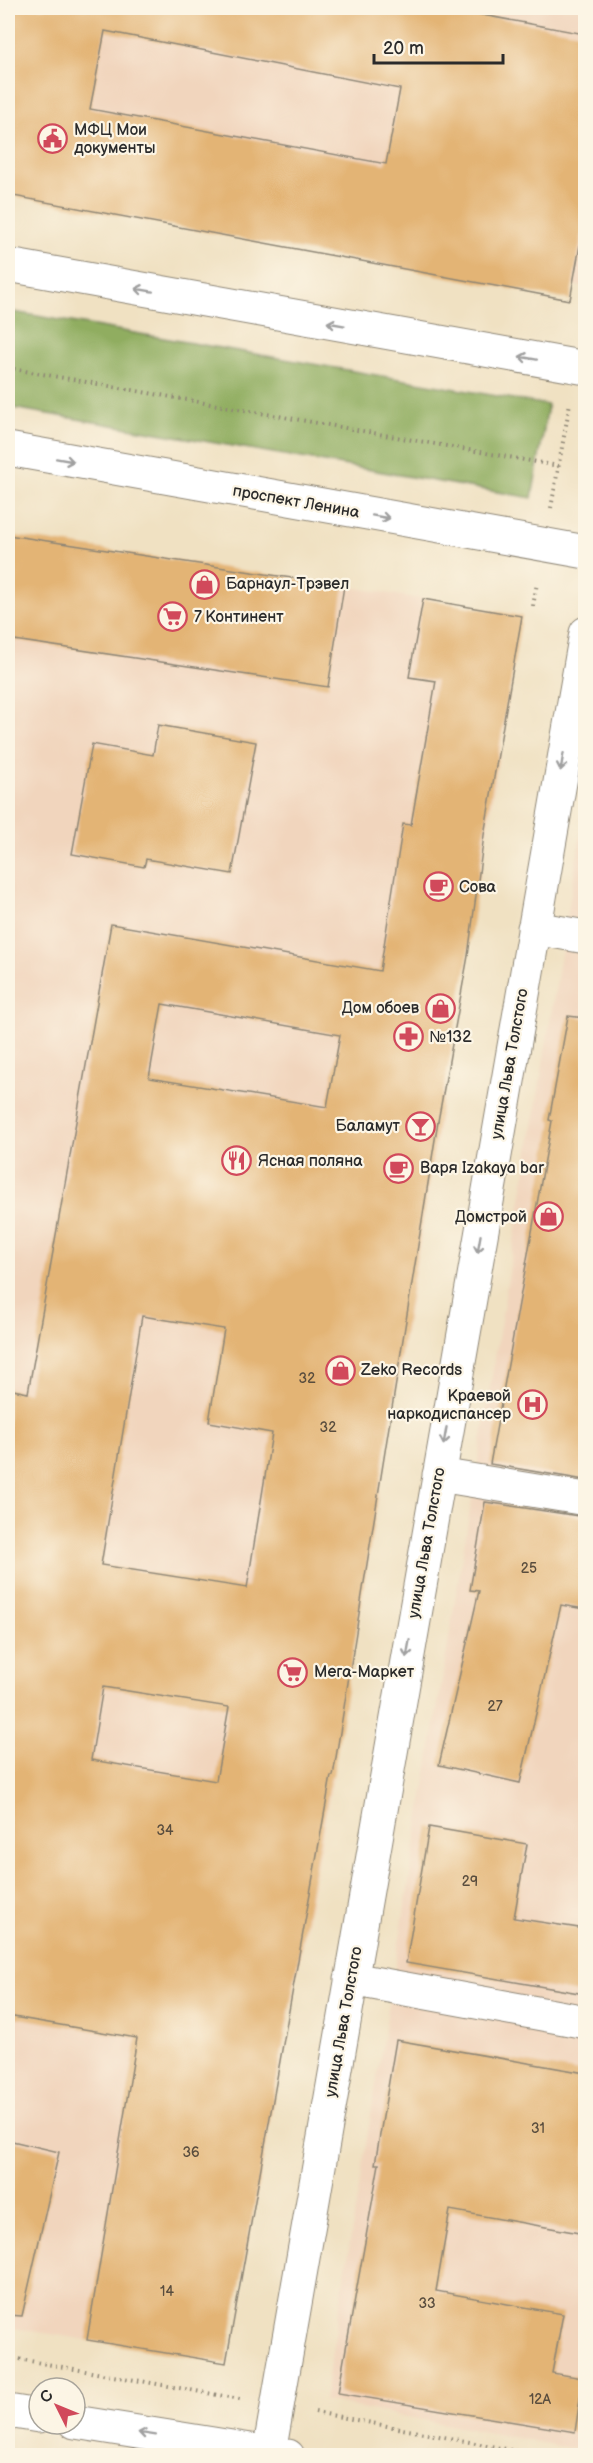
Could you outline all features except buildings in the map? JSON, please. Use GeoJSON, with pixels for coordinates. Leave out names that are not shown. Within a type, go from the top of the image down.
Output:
{"type":"FeatureCollection","features":[{"type":"Feature","properties":{"kind":"street"},"geometry":{"type":"LineString","coordinates":[[8,265],[585,368]]}},
{"type":"Feature","properties":{"kind":"street","name":"проспект Ленина"},"geometry":{"type":"LineString","coordinates":[[8,449],[585,552]]}},
{"type":"Feature","properties":{"kind":"street","name":"улица Льва Толстого"},"geometry":{"type":"LineString","coordinates":[[278,2454],[351,1979],[534,928],[581,685],[585,633]]}},
{"type":"Feature","properties":{"kind":"street"},"geometry":{"type":"LineString","coordinates":[[534,928],[585,937]]}},
{"type":"Feature","properties":{"kind":"street"},"geometry":{"type":"LineString","coordinates":[[439,1475],[585,1499]]}},
{"type":"Feature","properties":{"kind":"street"},"geometry":{"type":"LineString","coordinates":[[351,1979],[585,2022]]}},
{"type":"Feature","properties":{"kind":"street"},"geometry":{"type":"LineString","coordinates":[[8,2411],[27,2414]]}},
{"type":"Feature","properties":{"kind":"street"},"geometry":{"type":"LineString","coordinates":[[87,2424],[278,2454]]}},
{"type":"Feature","properties":{"kind":"path"},"geometry":{"type":"LineString","coordinates":[[8,368],[559,466]]}},
{"type":"Feature","properties":{"kind":"path"},"geometry":{"type":"LineString","coordinates":[[551,509],[567,416]]}},
{"type":"Feature","properties":{"kind":"shaded area"},"geometry":{"type":"Polygon","coordinates":[[[8,8],[585,8],[586,271],[583,287],[8,169],[8,8]]]}},
{"type":"Feature","properties":{"kind":"shaded area"},"geometry":{"type":"Polygon","coordinates":[[[8,535],[344,586],[522,616],[333,1776],[226,2363],[8,2327],[8,535]]]}},
{"type":"Feature","properties":{"kind":"shaded area"},"geometry":{"type":"Polygon","coordinates":[[[585,808],[585,2451],[324,2401],[585,808]]]}},
{"type":"Feature","properties":{"kind":"green space"},"geometry":{"type":"Polygon","coordinates":[[[8,311],[548,405],[532,498],[8,407],[8,311]]]}},
{"type":"Feature","properties":{"kind":"place","name":"МФЦ Мои документы"},"geometry":{"type":"Point","coordinates":[53,139]}},
{"type":"Feature","properties":{"kind":"place","name":"Барнаул-Трэвел"},"geometry":{"type":"Point","coordinates":[205,584]}},
{"type":"Feature","properties":{"kind":"place","name":"7 Континент"},"geometry":{"type":"Point","coordinates":[173,617]}},
{"type":"Feature","properties":{"kind":"place","name":"Сова"},"geometry":{"type":"Point","coordinates":[438,887]}},
{"type":"Feature","properties":{"kind":"place","name":"Дом обоев"},"geometry":{"type":"Point","coordinates":[440,1008]}},
{"type":"Feature","properties":{"kind":"place","name":"№132"},"geometry":{"type":"Point","coordinates":[408,1037]}},
{"type":"Feature","properties":{"kind":"place","name":"Баламут"},"geometry":{"type":"Point","coordinates":[421,1126]}},
{"type":"Feature","properties":{"kind":"place","name":"Ясная поляна"},"geometry":{"type":"Point","coordinates":[237,1161]}},
{"type":"Feature","properties":{"kind":"place","name":"Варя Izakaya bar"},"geometry":{"type":"Point","coordinates":[399,1168]}},
{"type":"Feature","properties":{"kind":"place","name":"Домстрой"},"geometry":{"type":"Point","coordinates":[548,1217]}},
{"type":"Feature","properties":{"kind":"place","name":"Zeko Records"},"geometry":{"type":"Point","coordinates":[340,1370]}},
{"type":"Feature","properties":{"kind":"place","name":"Краевой наркодиспансер"},"geometry":{"type":"Point","coordinates":[532,1405]}},
{"type":"Feature","properties":{"kind":"place","name":"Мега-Маркет"},"geometry":{"type":"Point","coordinates":[293,1672]}}]}
